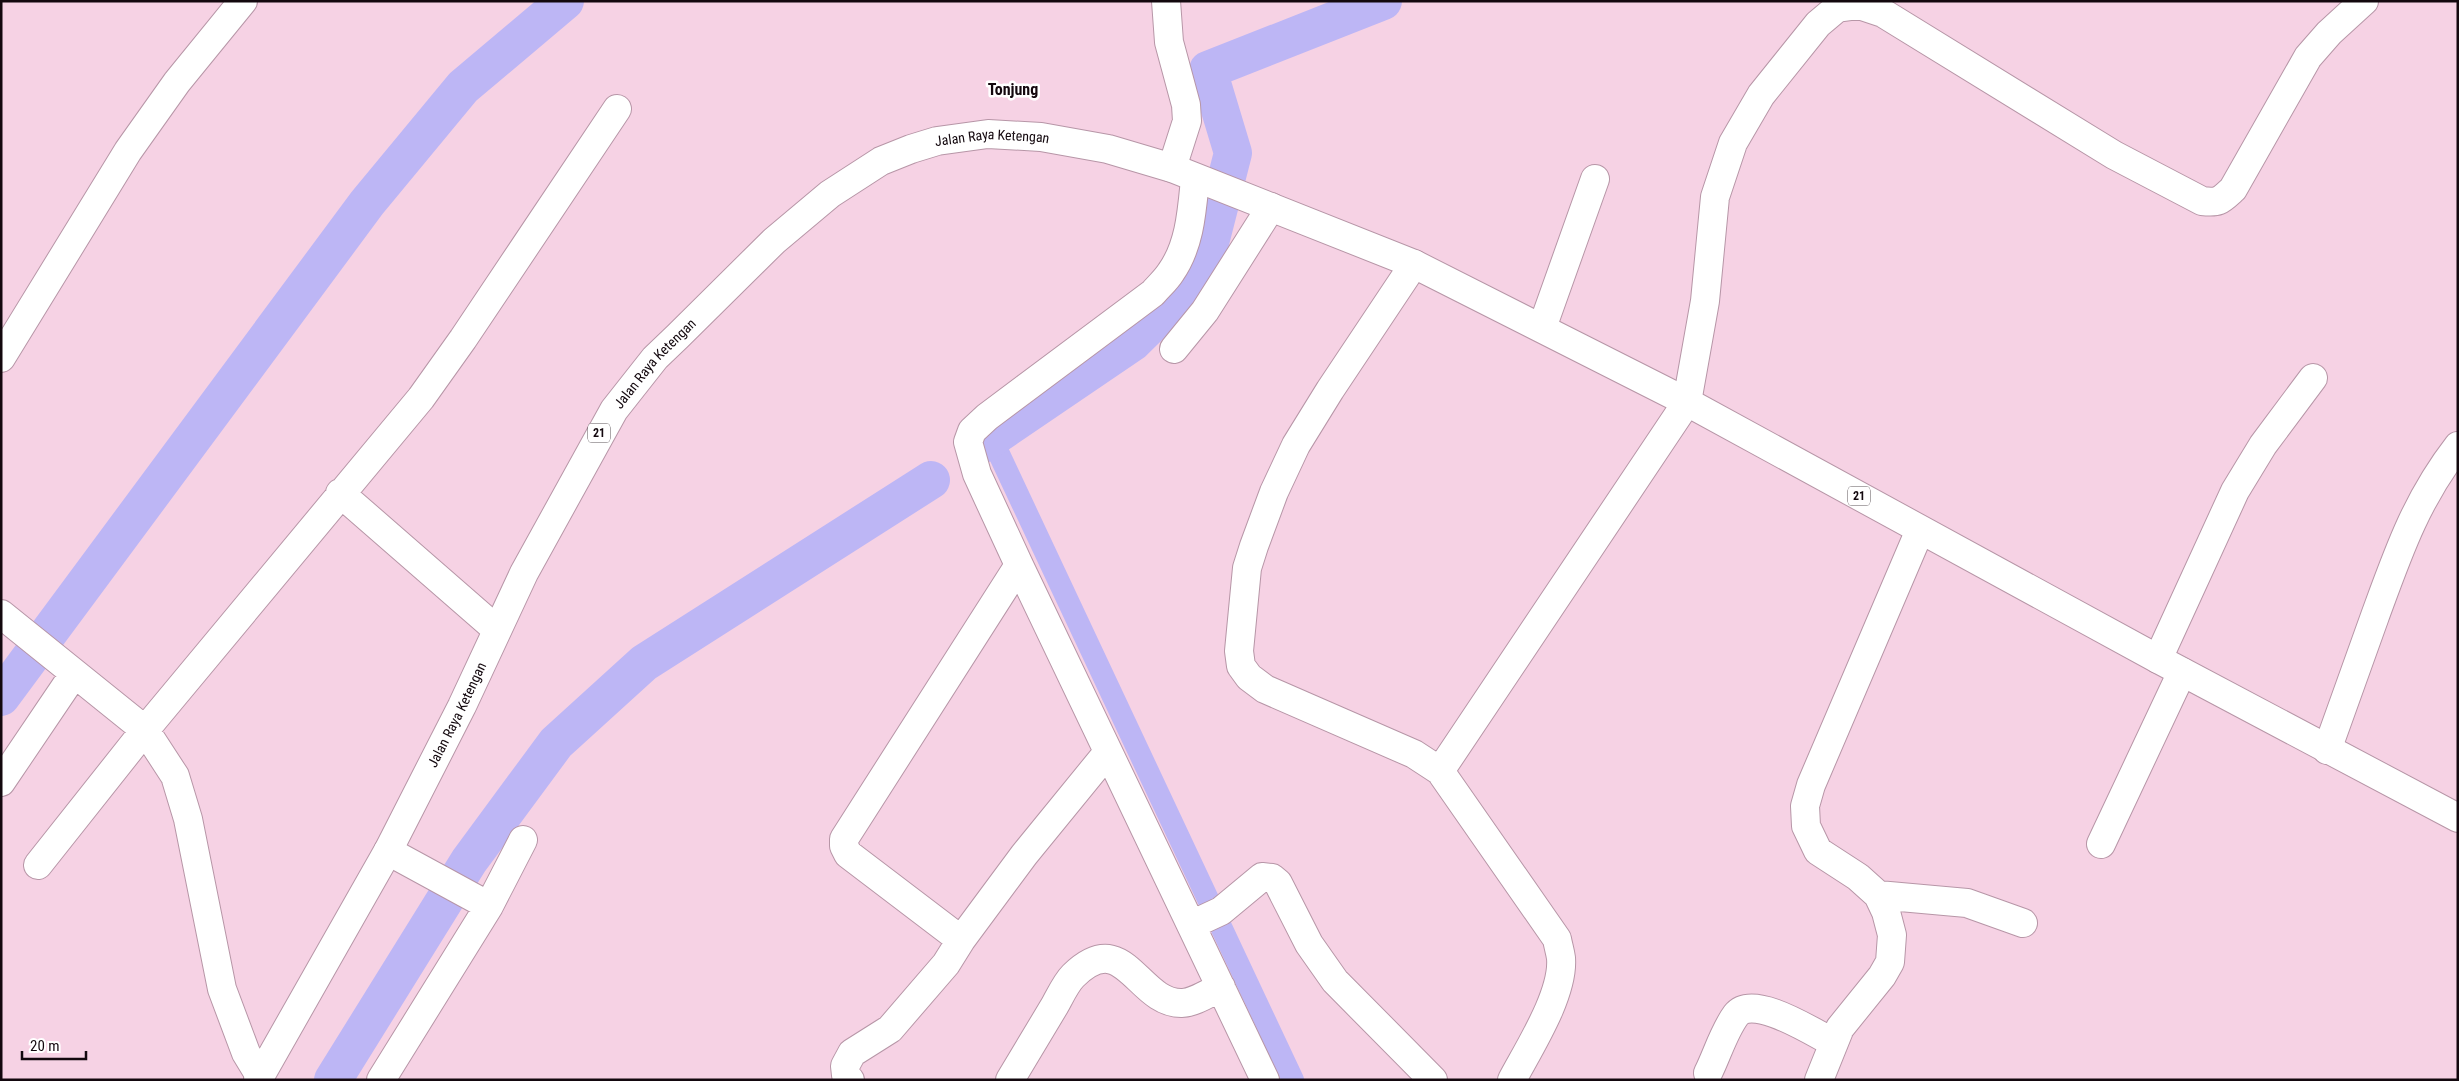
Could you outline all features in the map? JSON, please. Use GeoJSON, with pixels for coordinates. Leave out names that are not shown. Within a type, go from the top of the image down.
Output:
{"type":"FeatureCollection","features":[{"type":"Feature","properties":{"kind":"main road"},"geometry":{"type":"LineString","coordinates":[[1,358],[128,151],[177,82],[243,1]]}},
{"type":"Feature","properties":{"kind":"main road"},"geometry":{"type":"LineString","coordinates":[[1166,1],[1169,42],[1186,105],[1191,177],[1190,222],[1183,248],[1172,272],[1153,293],[987,417],[972,431],[968,442],[970,454],[1019,565],[1108,752],[1204,919],[1221,987],[1265,1080]]}},
{"type":"Feature","properties":{"kind":"main road"},"geometry":{"type":"LineString","coordinates":[[1440,771],[1687,402],[1705,301],[1715,197],[1733,143],[1762,95],[1818,24],[1838,8],[1859,5],[1882,13],[2114,155],[2202,201],[2220,202],[2233,189],[2308,57],[2364,1]]}},
{"type":"Feature","properties":{"kind":"main road"},"geometry":{"type":"LineString","coordinates":[[38,865],[145,730],[340,493],[421,398],[617,109]]}},
{"type":"Feature","properties":{"kind":"main road","name":"Jalan Raya Ketengan"},"geometry":{"type":"LineString","coordinates":[[259,1078],[388,850],[462,706],[496,629],[596,439],[628,392],[655,358],[774,241],[830,194],[881,161],[937,141],[988,134],[1050,138],[1108,149],[1191,177]]}},
{"type":"Feature","properties":{"kind":"main road","name":"21"},"geometry":{"type":"LineString","coordinates":[[1191,177],[1260,202],[1414,264],[1542,328],[1687,402],[2182,672],[2458,818]]}},
{"type":"Feature","properties":{"kind":"main road"},"geometry":{"type":"LineString","coordinates":[[1542,328],[1595,179]]}},
{"type":"Feature","properties":{"kind":"main road"},"geometry":{"type":"LineString","coordinates":[[1174,350],[1205,312],[1260,202]]}},
{"type":"Feature","properties":{"kind":"main road"},"geometry":{"type":"LineString","coordinates":[[1414,264],[1312,418],[1274,492],[1248,568],[1238,651],[1242,666],[1249,677],[1265,689],[1414,754],[1440,771],[1557,939],[1561,959],[1558,980],[1546,1018],[1512,1080]]}},
{"type":"Feature","properties":{"kind":"main road"},"geometry":{"type":"LineString","coordinates":[[2158,659],[2235,491],[2263,445],[2313,378]]}},
{"type":"Feature","properties":{"kind":"main road"},"geometry":{"type":"LineString","coordinates":[[2327,750],[2401,543],[2419,502],[2440,468],[2458,446]]}},
{"type":"Feature","properties":{"kind":"main road"},"geometry":{"type":"LineString","coordinates":[[340,493],[496,629]]}},
{"type":"Feature","properties":{"kind":"main road"},"geometry":{"type":"LineString","coordinates":[[1819,1080],[1840,1028],[1853,1009],[1882,976],[1890,962],[1892,935],[1886,912],[1878,895],[1858,877],[1818,851],[1806,826],[1805,806],[1811,785],[1920,530]]}},
{"type":"Feature","properties":{"kind":"main road"},"geometry":{"type":"LineString","coordinates":[[960,940],[848,854],[844,846],[844,839],[1019,565]]}},
{"type":"Feature","properties":{"kind":"main road"},"geometry":{"type":"LineString","coordinates":[[1,614],[145,730],[175,776],[182,793],[195,849],[222,989],[246,1053],[259,1078]]}},
{"type":"Feature","properties":{"kind":"main road"},"geometry":{"type":"LineString","coordinates":[[1,782],[71,671]]}},
{"type":"Feature","properties":{"kind":"main road"},"geometry":{"type":"LineString","coordinates":[[2101,844],[2182,672]]}},
{"type":"Feature","properties":{"kind":"main road"},"geometry":{"type":"LineString","coordinates":[[850,1080],[846,1075],[845,1066],[852,1053],[890,1030],[946,964],[960,940],[1024,855],[1108,752]]}},
{"type":"Feature","properties":{"kind":"main road"},"geometry":{"type":"LineString","coordinates":[[381,1080],[479,900],[523,840]]}},
{"type":"Feature","properties":{"kind":"main road"},"geometry":{"type":"LineString","coordinates":[[388,850],[479,900]]}},
{"type":"Feature","properties":{"kind":"main road"},"geometry":{"type":"LineString","coordinates":[[1204,919],[1262,877],[1272,878],[1278,883],[1309,944],[1335,981],[1433,1080]]}},
{"type":"Feature","properties":{"kind":"main road"},"geometry":{"type":"LineString","coordinates":[[1878,895],[1966,903],[2023,923]]}},
{"type":"Feature","properties":{"kind":"main road"},"geometry":{"type":"LineString","coordinates":[[1010,1080],[1072,977],[1091,961],[1105,957],[1122,964],[1158,994],[1173,1002],[1185,1003],[1221,987]]}},
{"type":"Feature","properties":{"kind":"main road"},"geometry":{"type":"LineString","coordinates":[[1708,1073],[1737,1013],[1752,1006],[1764,1008],[1834,1043]]}},
{"type":"Feature","properties":{"kind":"waterway"},"geometry":{"type":"LineString","coordinates":[[1,697],[367,203],[463,87],[565,1]]}},
{"type":"Feature","properties":{"kind":"waterway"},"geometry":{"type":"LineString","coordinates":[[983,444],[1133,342],[1202,274],[1233,153],[1208,70],[1383,1]]}},
{"type":"Feature","properties":{"kind":"waterway"},"geometry":{"type":"LineString","coordinates":[[991,437],[1293,1080]]}},
{"type":"Feature","properties":{"kind":"waterway"},"geometry":{"type":"LineString","coordinates":[[333,1080],[469,861],[556,743],[644,663],[931,480]]}},
{"type":"Feature","properties":{"kind":"district","name":"Tonjung"},"geometry":{"type":"Point","coordinates":[1013,89]}}]}
